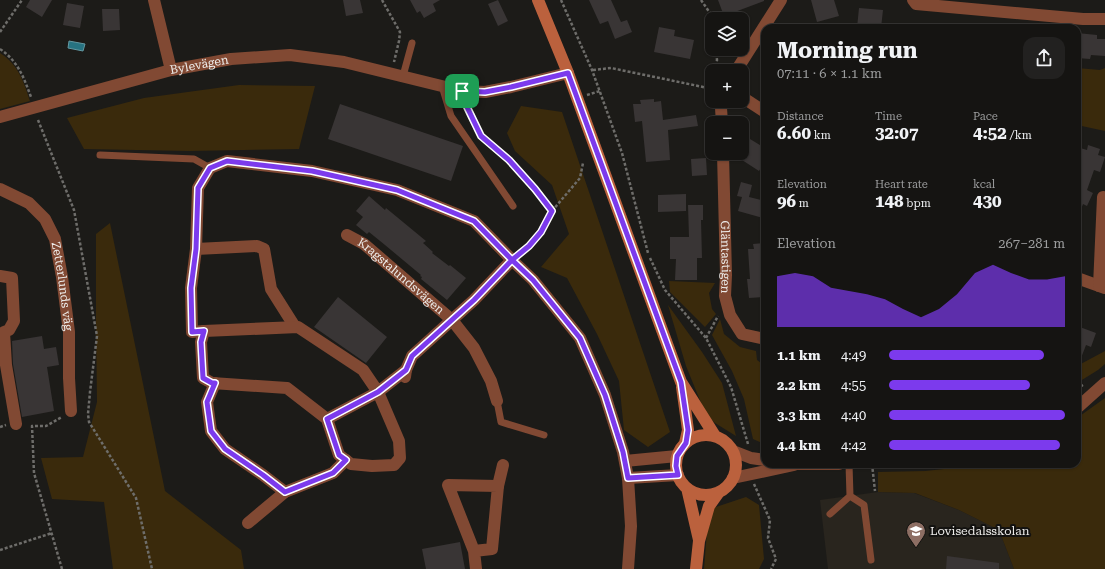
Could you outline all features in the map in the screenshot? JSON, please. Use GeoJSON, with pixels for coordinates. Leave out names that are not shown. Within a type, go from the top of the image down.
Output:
{"type":"FeatureCollection","features":[{"type":"Feature","properties":{"kind":"main road"},"geometry":{"type":"LineString","coordinates":[[538,0],[568,73],[681,382],[688,430],[686,443]]}},
{"type":"Feature","properties":{"kind":"main road"},"geometry":{"type":"LineString","coordinates":[[681,382],[715,436]]}},
{"type":"Feature","properties":{"kind":"main road"},"geometry":{"type":"LineString","coordinates":[[696,569],[699,541],[709,506],[719,492],[727,486],[733,478],[736,468],[736,461],[734,451],[724,440],[715,436],[703,435],[693,438],[686,443],[677,456],[676,466],[680,480],[692,491],[702,494],[719,492]]}},
{"type":"Feature","properties":{"kind":"main road"},"geometry":{"type":"LineString","coordinates":[[687,488],[699,541]]}},
{"type":"Feature","properties":{"kind":"street"},"geometry":{"type":"LineString","coordinates":[[154,0],[172,70]]}},
{"type":"Feature","properties":{"kind":"street"},"geometry":{"type":"LineString","coordinates":[[766,24],[781,0]]}},
{"type":"Feature","properties":{"kind":"street"},"geometry":{"type":"LineString","coordinates":[[913,0],[916,4],[1083,19],[1105,19]]}},
{"type":"Feature","properties":{"kind":"street"},"geometry":{"type":"LineString","coordinates":[[740,64],[761,32]]}},
{"type":"Feature","properties":{"kind":"street","name":"Bylevägen"},"geometry":{"type":"LineString","coordinates":[[0,117],[172,70],[232,59],[290,55],[344,62],[462,91],[485,92],[568,73]]}},
{"type":"Feature","properties":{"kind":"street"},"geometry":{"type":"LineString","coordinates":[[749,101],[761,109]]}},
{"type":"Feature","properties":{"kind":"street","name":"Gläntastigen"},"geometry":{"type":"LineString","coordinates":[[723,160],[726,275],[725,296],[730,315],[742,334],[761,338]]}},
{"type":"Feature","properties":{"kind":"street"},"geometry":{"type":"LineString","coordinates":[[204,331],[201,342],[203,378],[212,383],[287,388],[327,419],[339,455],[351,464],[372,466],[394,465],[400,458],[399,441],[378,392],[363,370],[298,327],[204,331],[192,332],[191,288],[196,249],[198,188],[210,168],[227,161],[312,171],[397,190],[474,221],[533,280],[580,338],[605,395],[625,461],[628,478],[631,526],[628,569]]}},
{"type":"Feature","properties":{"kind":"street","name":"Zetterlunds väg"},"geometry":{"type":"LineString","coordinates":[[0,189],[29,203],[45,219],[55,240],[62,277],[69,332],[71,411]]}},
{"type":"Feature","properties":{"kind":"street"},"geometry":{"type":"LineString","coordinates":[[1081,279],[1102,287],[1103,197]]}},
{"type":"Feature","properties":{"kind":"street","name":"Kragstalundsvägen"},"geometry":{"type":"LineString","coordinates":[[347,235],[364,244],[452,320],[474,348],[491,381],[497,401]]}},
{"type":"Feature","properties":{"kind":"street"},"geometry":{"type":"LineString","coordinates":[[196,249],[257,246],[264,249],[271,289],[295,327]]}},
{"type":"Feature","properties":{"kind":"street","name":"Kragstalundsvägen"},"geometry":{"type":"LineString","coordinates":[[378,392],[405,374],[412,356],[474,300],[512,260]]}},
{"type":"Feature","properties":{"kind":"street"},"geometry":{"type":"LineString","coordinates":[[0,276],[12,278],[14,320],[8,330],[4,332],[4,370],[16,424]]}},
{"type":"Feature","properties":{"kind":"street"},"geometry":{"type":"LineString","coordinates":[[215,383],[207,402],[211,431],[225,449],[285,492]]}},
{"type":"Feature","properties":{"kind":"street"},"geometry":{"type":"LineString","coordinates":[[1081,404],[1105,383]]}},
{"type":"Feature","properties":{"kind":"street"},"geometry":{"type":"LineString","coordinates":[[327,419],[378,392]]}},
{"type":"Feature","properties":{"kind":"street"},"geometry":{"type":"LineString","coordinates":[[734,451],[751,458],[761,459]]}},
{"type":"Feature","properties":{"kind":"street"},"geometry":{"type":"LineString","coordinates":[[625,461],[677,456]]}},
{"type":"Feature","properties":{"kind":"street"},"geometry":{"type":"LineString","coordinates":[[248,523],[285,492],[333,473],[346,460]]}},
{"type":"Feature","properties":{"kind":"street"},"geometry":{"type":"LineString","coordinates":[[474,552],[492,549],[498,486],[503,465]]}},
{"type":"Feature","properties":{"kind":"street"},"geometry":{"type":"LineString","coordinates":[[733,478],[776,468]]}},
{"type":"Feature","properties":{"kind":"street"},"geometry":{"type":"LineString","coordinates":[[628,478],[678,475]]}},
{"type":"Feature","properties":{"kind":"street"},"geometry":{"type":"LineString","coordinates":[[476,569],[474,552],[448,485],[498,486]]}},
{"type":"Feature","properties":{"kind":"lane"},"geometry":{"type":"LineString","coordinates":[[403,76],[412,43]]}},
{"type":"Feature","properties":{"kind":"lane"},"geometry":{"type":"LineString","coordinates":[[442,86],[451,116],[513,206]]}},
{"type":"Feature","properties":{"kind":"lane"},"geometry":{"type":"LineString","coordinates":[[100,155],[194,159],[210,168]]}},
{"type":"Feature","properties":{"kind":"lane"},"geometry":{"type":"LineString","coordinates":[[497,401],[501,422],[544,435]]}},
{"type":"Feature","properties":{"kind":"lane"},"geometry":{"type":"LineString","coordinates":[[830,514],[850,496],[849,468]]}},
{"type":"Feature","properties":{"kind":"lane"},"geometry":{"type":"LineString","coordinates":[[850,496],[864,505],[872,560]]}},
{"type":"Feature","properties":{"kind":"path"},"geometry":{"type":"LineString","coordinates":[[0,32],[22,0]]}},
{"type":"Feature","properties":{"kind":"path"},"geometry":{"type":"LineString","coordinates":[[382,0],[400,32],[400,41],[391,73]]}},
{"type":"Feature","properties":{"kind":"path"},"geometry":{"type":"LineString","coordinates":[[560,0],[592,70],[622,153],[649,255],[665,290],[706,338],[731,387],[751,458]]}},
{"type":"Feature","properties":{"kind":"path"},"geometry":{"type":"LineString","coordinates":[[701,0],[709,12]]}},
{"type":"Feature","properties":{"kind":"path"},"geometry":{"type":"LineString","coordinates":[[0,49],[15,62],[23,75],[31,98]]}},
{"type":"Feature","properties":{"kind":"path"},"geometry":{"type":"LineString","coordinates":[[592,70],[611,68],[705,87]]}},
{"type":"Feature","properties":{"kind":"path"},"geometry":{"type":"LineString","coordinates":[[462,91],[467,107],[481,136],[509,160],[552,211]]}},
{"type":"Feature","properties":{"kind":"path"},"geometry":{"type":"LineString","coordinates":[[38,120],[74,210],[97,336],[90,392],[88,414],[89,422],[136,498],[152,569]]}},
{"type":"Feature","properties":{"kind":"path"},"geometry":{"type":"LineString","coordinates":[[512,260],[529,246],[541,232],[552,211],[580,178],[583,163]]}},
{"type":"Feature","properties":{"kind":"path"},"geometry":{"type":"LineString","coordinates":[[706,338],[718,317],[725,296]]}},
{"type":"Feature","properties":{"kind":"path"},"geometry":{"type":"LineString","coordinates":[[62,569],[34,473],[32,426],[46,426],[71,411],[88,414]]}},
{"type":"Feature","properties":{"kind":"path"},"geometry":{"type":"LineString","coordinates":[[872,468],[875,491]]}},
{"type":"Feature","properties":{"kind":"path"},"geometry":{"type":"LineString","coordinates":[[753,473],[753,483],[770,520],[768,538],[776,559],[771,569]]}},
{"type":"Feature","properties":{"kind":"path"},"geometry":{"type":"LineString","coordinates":[[0,550],[52,533]]}},
{"type":"Feature","properties":{"kind":"shaded area"},"geometry":{"type":"Polygon","coordinates":[[[0,53],[11,62],[20,74],[30,101],[0,109],[0,53]]]}},
{"type":"Feature","properties":{"kind":"shaded area"},"geometry":{"type":"Polygon","coordinates":[[[1081,68],[1100,70],[1105,68],[1105,131],[1081,126],[1081,68]]]}},
{"type":"Feature","properties":{"kind":"shaded area"},"geometry":{"type":"Polygon","coordinates":[[[239,85],[315,86],[299,149],[190,151],[84,149],[67,118],[144,98],[239,85]]]}},
{"type":"Feature","properties":{"kind":"shaded area"},"geometry":{"type":"Polygon","coordinates":[[[521,106],[562,112],[670,432],[648,447],[624,430],[619,381],[597,334],[567,278],[541,267],[569,234],[552,185],[515,151],[507,133],[521,106]]]}},
{"type":"Feature","properties":{"kind":"shaded area"},"geometry":{"type":"Polygon","coordinates":[[[110,223],[165,491],[241,550],[244,569],[113,569],[104,502],[52,499],[41,458],[83,457],[97,402],[96,234],[110,223]]]}},
{"type":"Feature","properties":{"kind":"shaded area"},"geometry":{"type":"Polygon","coordinates":[[[669,281],[715,283],[709,293],[712,309],[716,314],[705,327],[670,292],[669,281]]]}},
{"type":"Feature","properties":{"kind":"shaded area"},"geometry":{"type":"Polygon","coordinates":[[[668,305],[702,352],[722,383],[736,436],[715,423],[706,415],[686,366],[668,305]]]}},
{"type":"Feature","properties":{"kind":"shaded area"},"geometry":{"type":"Polygon","coordinates":[[[720,319],[724,334],[740,347],[756,351],[757,360],[761,363],[761,443],[753,439],[744,399],[732,371],[712,335],[720,319]]]}},
{"type":"Feature","properties":{"kind":"shaded area"},"geometry":{"type":"Polygon","coordinates":[[[1105,351],[1105,364],[1081,381],[1081,364],[1105,351]]]}},
{"type":"Feature","properties":{"kind":"shaded area"},"geometry":{"type":"Polygon","coordinates":[[[1105,398],[1105,569],[1014,569],[999,530],[959,510],[915,493],[878,492],[878,472],[925,471],[954,468],[1081,468],[1081,415],[1105,398]]]}},
{"type":"Feature","properties":{"kind":"shaded area","name":"Lovisedalsskolan"},"geometry":{"type":"Polygon","coordinates":[[[878,492],[914,493],[959,510],[999,530],[1014,569],[828,569],[820,500],[878,492]]]}},
{"type":"Feature","properties":{"kind":"shaded area"},"geometry":{"type":"Polygon","coordinates":[[[746,497],[759,505],[764,559],[759,569],[704,569],[708,518],[713,508],[746,497]]]}},
{"type":"Feature","properties":{"kind":"water"},"geometry":{"type":"Polygon","coordinates":[[[69,41],[85,44],[83,51],[68,48],[69,41]]]}},
{"type":"Feature","properties":{"kind":"building"},"geometry":{"type":"Polygon","coordinates":[[[30,0],[52,0],[42,17],[26,7],[30,0]]]}},
{"type":"Feature","properties":{"kind":"building"},"geometry":{"type":"Polygon","coordinates":[[[343,0],[360,0],[363,13],[346,16],[343,0]]]}},
{"type":"Feature","properties":{"kind":"building"},"geometry":{"type":"Polygon","coordinates":[[[410,0],[440,0],[433,4],[436,11],[424,18],[420,11],[417,13],[410,0]]]}},
{"type":"Feature","properties":{"kind":"building"},"geometry":{"type":"Polygon","coordinates":[[[498,0],[508,21],[498,26],[488,4],[498,0]]]}},
{"type":"Feature","properties":{"kind":"building"},"geometry":{"type":"Polygon","coordinates":[[[589,0],[611,0],[621,22],[627,20],[632,32],[615,39],[608,21],[600,24],[589,0]]]}},
{"type":"Feature","properties":{"kind":"building"},"geometry":{"type":"Polygon","coordinates":[[[718,0],[764,0],[735,12],[722,12],[718,0]]]}},
{"type":"Feature","properties":{"kind":"building"},"geometry":{"type":"Polygon","coordinates":[[[811,0],[834,0],[839,16],[817,22],[811,0]]]}},
{"type":"Feature","properties":{"kind":"building"},"geometry":{"type":"Polygon","coordinates":[[[67,3],[84,6],[80,28],[63,25],[67,3]]]}},
{"type":"Feature","properties":{"kind":"building"},"geometry":{"type":"Polygon","coordinates":[[[859,8],[883,10],[881,24],[857,24],[859,8]]]}},
{"type":"Feature","properties":{"kind":"building"},"geometry":{"type":"Polygon","coordinates":[[[102,9],[119,9],[120,30],[103,31],[102,9]]]}},
{"type":"Feature","properties":{"kind":"building"},"geometry":{"type":"Polygon","coordinates":[[[659,27],[675,30],[674,36],[694,40],[690,59],[654,52],[659,27]]]}},
{"type":"Feature","properties":{"kind":"building"},"geometry":{"type":"Polygon","coordinates":[[[1081,33],[1097,35],[1097,39],[1105,39],[1105,56],[1091,55],[1090,59],[1081,58],[1081,33]]]}},
{"type":"Feature","properties":{"kind":"building"},"geometry":{"type":"Polygon","coordinates":[[[654,99],[654,102],[661,101],[663,120],[696,115],[698,126],[668,130],[670,160],[646,162],[642,121],[635,122],[633,104],[641,104],[640,100],[654,99]]]}},
{"type":"Feature","properties":{"kind":"building"},"geometry":{"type":"Polygon","coordinates":[[[340,104],[463,146],[451,181],[328,139],[340,104]]]}},
{"type":"Feature","properties":{"kind":"building"},"geometry":{"type":"Polygon","coordinates":[[[749,138],[761,146],[761,168],[759,171],[742,160],[749,160],[749,138]]]}},
{"type":"Feature","properties":{"kind":"building"},"geometry":{"type":"Polygon","coordinates":[[[1088,145],[1100,149],[1098,155],[1105,157],[1100,172],[1094,170],[1087,190],[1093,193],[1087,206],[1083,204],[1081,210],[1081,148],[1087,150],[1088,145]]]}},
{"type":"Feature","properties":{"kind":"building"},"geometry":{"type":"Polygon","coordinates":[[[705,158],[707,175],[692,176],[691,159],[705,158]]]}},
{"type":"Feature","properties":{"kind":"building"},"geometry":{"type":"Polygon","coordinates":[[[741,182],[752,185],[749,197],[761,200],[761,217],[738,211],[742,197],[737,196],[741,182]]]}},
{"type":"Feature","properties":{"kind":"building"},"geometry":{"type":"Polygon","coordinates":[[[686,194],[686,211],[658,212],[658,195],[686,194]]]}},
{"type":"Feature","properties":{"kind":"building"},"geometry":{"type":"Polygon","coordinates":[[[369,196],[426,241],[423,243],[433,252],[432,253],[466,278],[447,300],[421,279],[421,275],[385,245],[369,232],[367,234],[356,225],[363,217],[356,211],[369,196]]]}},
{"type":"Feature","properties":{"kind":"building"},"geometry":{"type":"Polygon","coordinates":[[[688,205],[703,205],[703,220],[701,220],[702,258],[697,258],[697,280],[675,280],[676,259],[670,259],[670,237],[689,237],[688,205]]]}},
{"type":"Feature","properties":{"kind":"building"},"geometry":{"type":"Polygon","coordinates":[[[761,243],[761,297],[749,298],[747,279],[750,279],[748,249],[754,249],[753,244],[761,243]]]}},
{"type":"Feature","properties":{"kind":"building"},"geometry":{"type":"Polygon","coordinates":[[[338,297],[387,337],[366,363],[314,327],[338,297]]]}},
{"type":"Feature","properties":{"kind":"building"},"geometry":{"type":"Polygon","coordinates":[[[1081,327],[1096,333],[1091,347],[1086,345],[1081,358],[1081,327]]]}},
{"type":"Feature","properties":{"kind":"building"},"geometry":{"type":"Polygon","coordinates":[[[42,336],[44,349],[56,347],[59,365],[47,367],[54,411],[22,417],[13,364],[12,341],[42,336]]]}},
{"type":"Feature","properties":{"kind":"building"},"geometry":{"type":"Polygon","coordinates":[[[460,542],[465,569],[426,569],[422,549],[460,542]]]}},
{"type":"Feature","properties":{"kind":"building"},"geometry":{"type":"Polygon","coordinates":[[[947,556],[999,563],[999,569],[946,569],[947,556]]]}},
{"type":"Feature","properties":{"kind":"place","name":"Lovisedalsskolan"},"geometry":{"type":"Point","coordinates":[916,548]}},
{"type":"Feature","properties":{"kind":"route"},"geometry":{"type":"LineString","coordinates":[[462,91],[467,107],[481,136],[509,160],[552,211],[541,232],[529,246],[512,260],[474,300],[412,356],[406,370],[378,392],[327,419],[339,455],[346,460],[333,473],[285,492],[225,449],[211,431],[207,402],[215,383],[203,378],[201,342],[204,331],[192,332],[191,288],[196,249],[198,188],[210,168],[227,161],[312,171],[397,190],[474,221],[512,260],[533,280],[580,338],[605,395],[623,452],[628,478],[678,475],[676,466],[677,456],[686,443],[688,430],[681,382],[568,73],[485,92],[462,91]]}}]}
